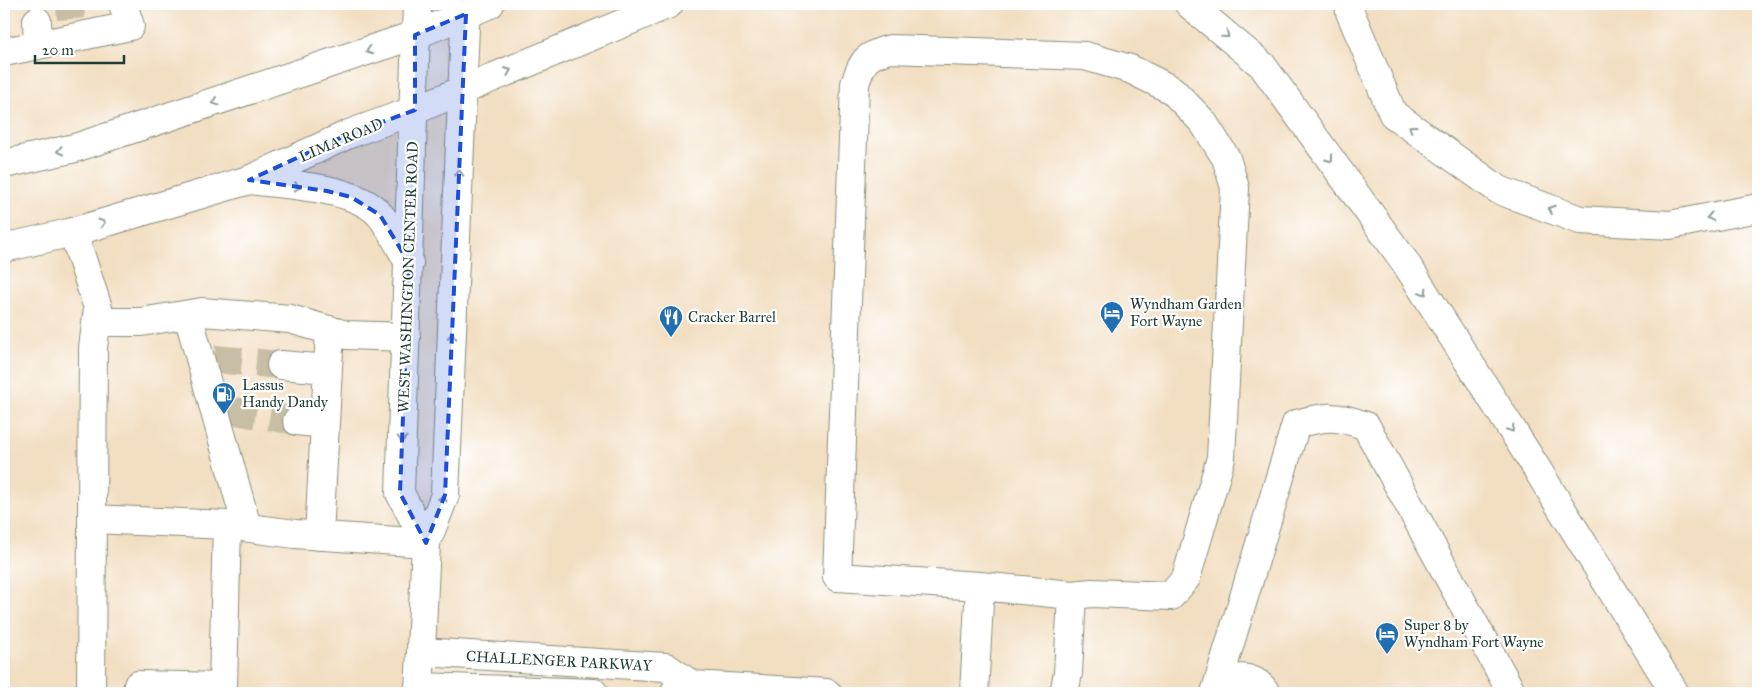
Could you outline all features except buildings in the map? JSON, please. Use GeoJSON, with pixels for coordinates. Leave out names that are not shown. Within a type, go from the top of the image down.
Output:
{"type":"FeatureCollection","features":[{"type":"Feature","properties":{"kind":"main road"},"geometry":{"type":"LineString","coordinates":[[4,52],[37,33],[72,28],[130,26],[123,4]]}},
{"type":"Feature","properties":{"kind":"main road","name":"WEST WASHINGTON CENTER ROAD"},"geometry":{"type":"LineString","coordinates":[[417,4],[415,110],[400,493],[426,543]]}},
{"type":"Feature","properties":{"kind":"main road"},"geometry":{"type":"LineString","coordinates":[[4,164],[74,148],[416,35],[466,9],[490,4]]}},
{"type":"Feature","properties":{"kind":"main road","name":"LIMA ROAD"},"geometry":{"type":"LineString","coordinates":[[4,248],[73,232],[249,180],[349,134],[415,110],[669,4]]}},
{"type":"Feature","properties":{"kind":"main road"},"geometry":{"type":"LineString","coordinates":[[1189,4],[1262,65],[1405,262],[1537,469],[1675,693]]}},
{"type":"Feature","properties":{"kind":"main road"},"geometry":{"type":"LineString","coordinates":[[1349,4],[1350,12],[1393,114],[1499,190],[1580,220],[1670,225],[1758,208]]}},
{"type":"Feature","properties":{"kind":"main road"},"geometry":{"type":"LineString","coordinates":[[419,690],[426,543],[445,495],[466,9]]}},
{"type":"Feature","properties":{"kind":"main road"},"geometry":{"type":"LineString","coordinates":[[890,49],[1085,56],[1130,69],[1172,90],[1203,122],[1226,158],[1235,188],[1221,458],[1186,578],[1171,596],[1072,595],[980,586],[837,577],[854,84],[860,65],[873,53],[890,49]]}},
{"type":"Feature","properties":{"kind":"main road"},"geometry":{"type":"LineString","coordinates":[[249,180],[327,191],[352,197],[370,206],[380,215],[409,263]]}},
{"type":"Feature","properties":{"kind":"main road"},"geometry":{"type":"LineString","coordinates":[[73,232],[98,308],[93,348],[91,693]]}},
{"type":"Feature","properties":{"kind":"main road"},"geometry":{"type":"LineString","coordinates":[[97,322],[141,322],[202,312],[290,319],[346,335],[406,337]]}},
{"type":"Feature","properties":{"kind":"main road"},"geometry":{"type":"LineString","coordinates":[[137,693],[138,686],[223,687],[237,526],[221,410],[207,358],[188,314]]}},
{"type":"Feature","properties":{"kind":"main road"},"geometry":{"type":"LineString","coordinates":[[319,536],[330,330]]}},
{"type":"Feature","properties":{"kind":"main road"},"geometry":{"type":"LineString","coordinates":[[281,365],[328,369]]}},
{"type":"Feature","properties":{"kind":"main road"},"geometry":{"type":"LineString","coordinates":[[1218,686],[1296,424],[1318,418],[1343,417],[1366,426],[1512,693]]}},
{"type":"Feature","properties":{"kind":"main road"},"geometry":{"type":"LineString","coordinates":[[297,421],[325,424]]}},
{"type":"Feature","properties":{"kind":"main road"},"geometry":{"type":"LineString","coordinates":[[92,519],[237,526],[319,536],[426,543]]}},
{"type":"Feature","properties":{"kind":"main road"},"geometry":{"type":"LineString","coordinates":[[974,693],[980,586]]}},
{"type":"Feature","properties":{"kind":"main road"},"geometry":{"type":"LineString","coordinates":[[1064,693],[1068,673],[1072,595]]}},
{"type":"Feature","properties":{"kind":"main road","name":"CHALLENGER PARKWAY"},"geometry":{"type":"LineString","coordinates":[[421,652],[666,667],[682,689],[827,693]]}},
{"type":"Feature","properties":{"kind":"main road"},"geometry":{"type":"LineString","coordinates":[[1218,686],[1250,678],[1262,687],[1266,693]]}},
{"type":"Feature","properties":{"kind":"main road","name":"CHALLENGER PARKWAY"},"geometry":{"type":"LineString","coordinates":[[419,690],[594,693]]}},
{"type":"Feature","properties":{"kind":"highlighted area"},"geometry":{"type":"Polygon","coordinates":[[[466,14],[445,495],[426,543],[400,493],[409,263],[380,215],[351,197],[327,191],[249,180],[349,134],[415,110],[415,35],[466,14]]]}},
{"type":"Feature","properties":{"kind":"tunnel"},"geometry":{"type":"LineString","coordinates":[[70,4],[71,19]]}},
{"type":"Feature","properties":{"kind":"tunnel"},"geometry":{"type":"LineString","coordinates":[[214,359],[281,365]]}},
{"type":"Feature","properties":{"kind":"tunnel"},"geometry":{"type":"LineString","coordinates":[[228,410],[297,421]]}},
{"type":"Feature","properties":{"kind":"place","name":"Wyndham Garden Fort Wayne"},"geometry":{"type":"Point","coordinates":[1112,334]}},
{"type":"Feature","properties":{"kind":"place","name":"Cracker Barrel"},"geometry":{"type":"Point","coordinates":[671,338]}},
{"type":"Feature","properties":{"kind":"place","name":"Lassus Handy Dandy"},"geometry":{"type":"Point","coordinates":[224,415]}},
{"type":"Feature","properties":{"kind":"place","name":"Super 8 by Wyndham Fort Wayne"},"geometry":{"type":"Point","coordinates":[1387,655]}}]}
